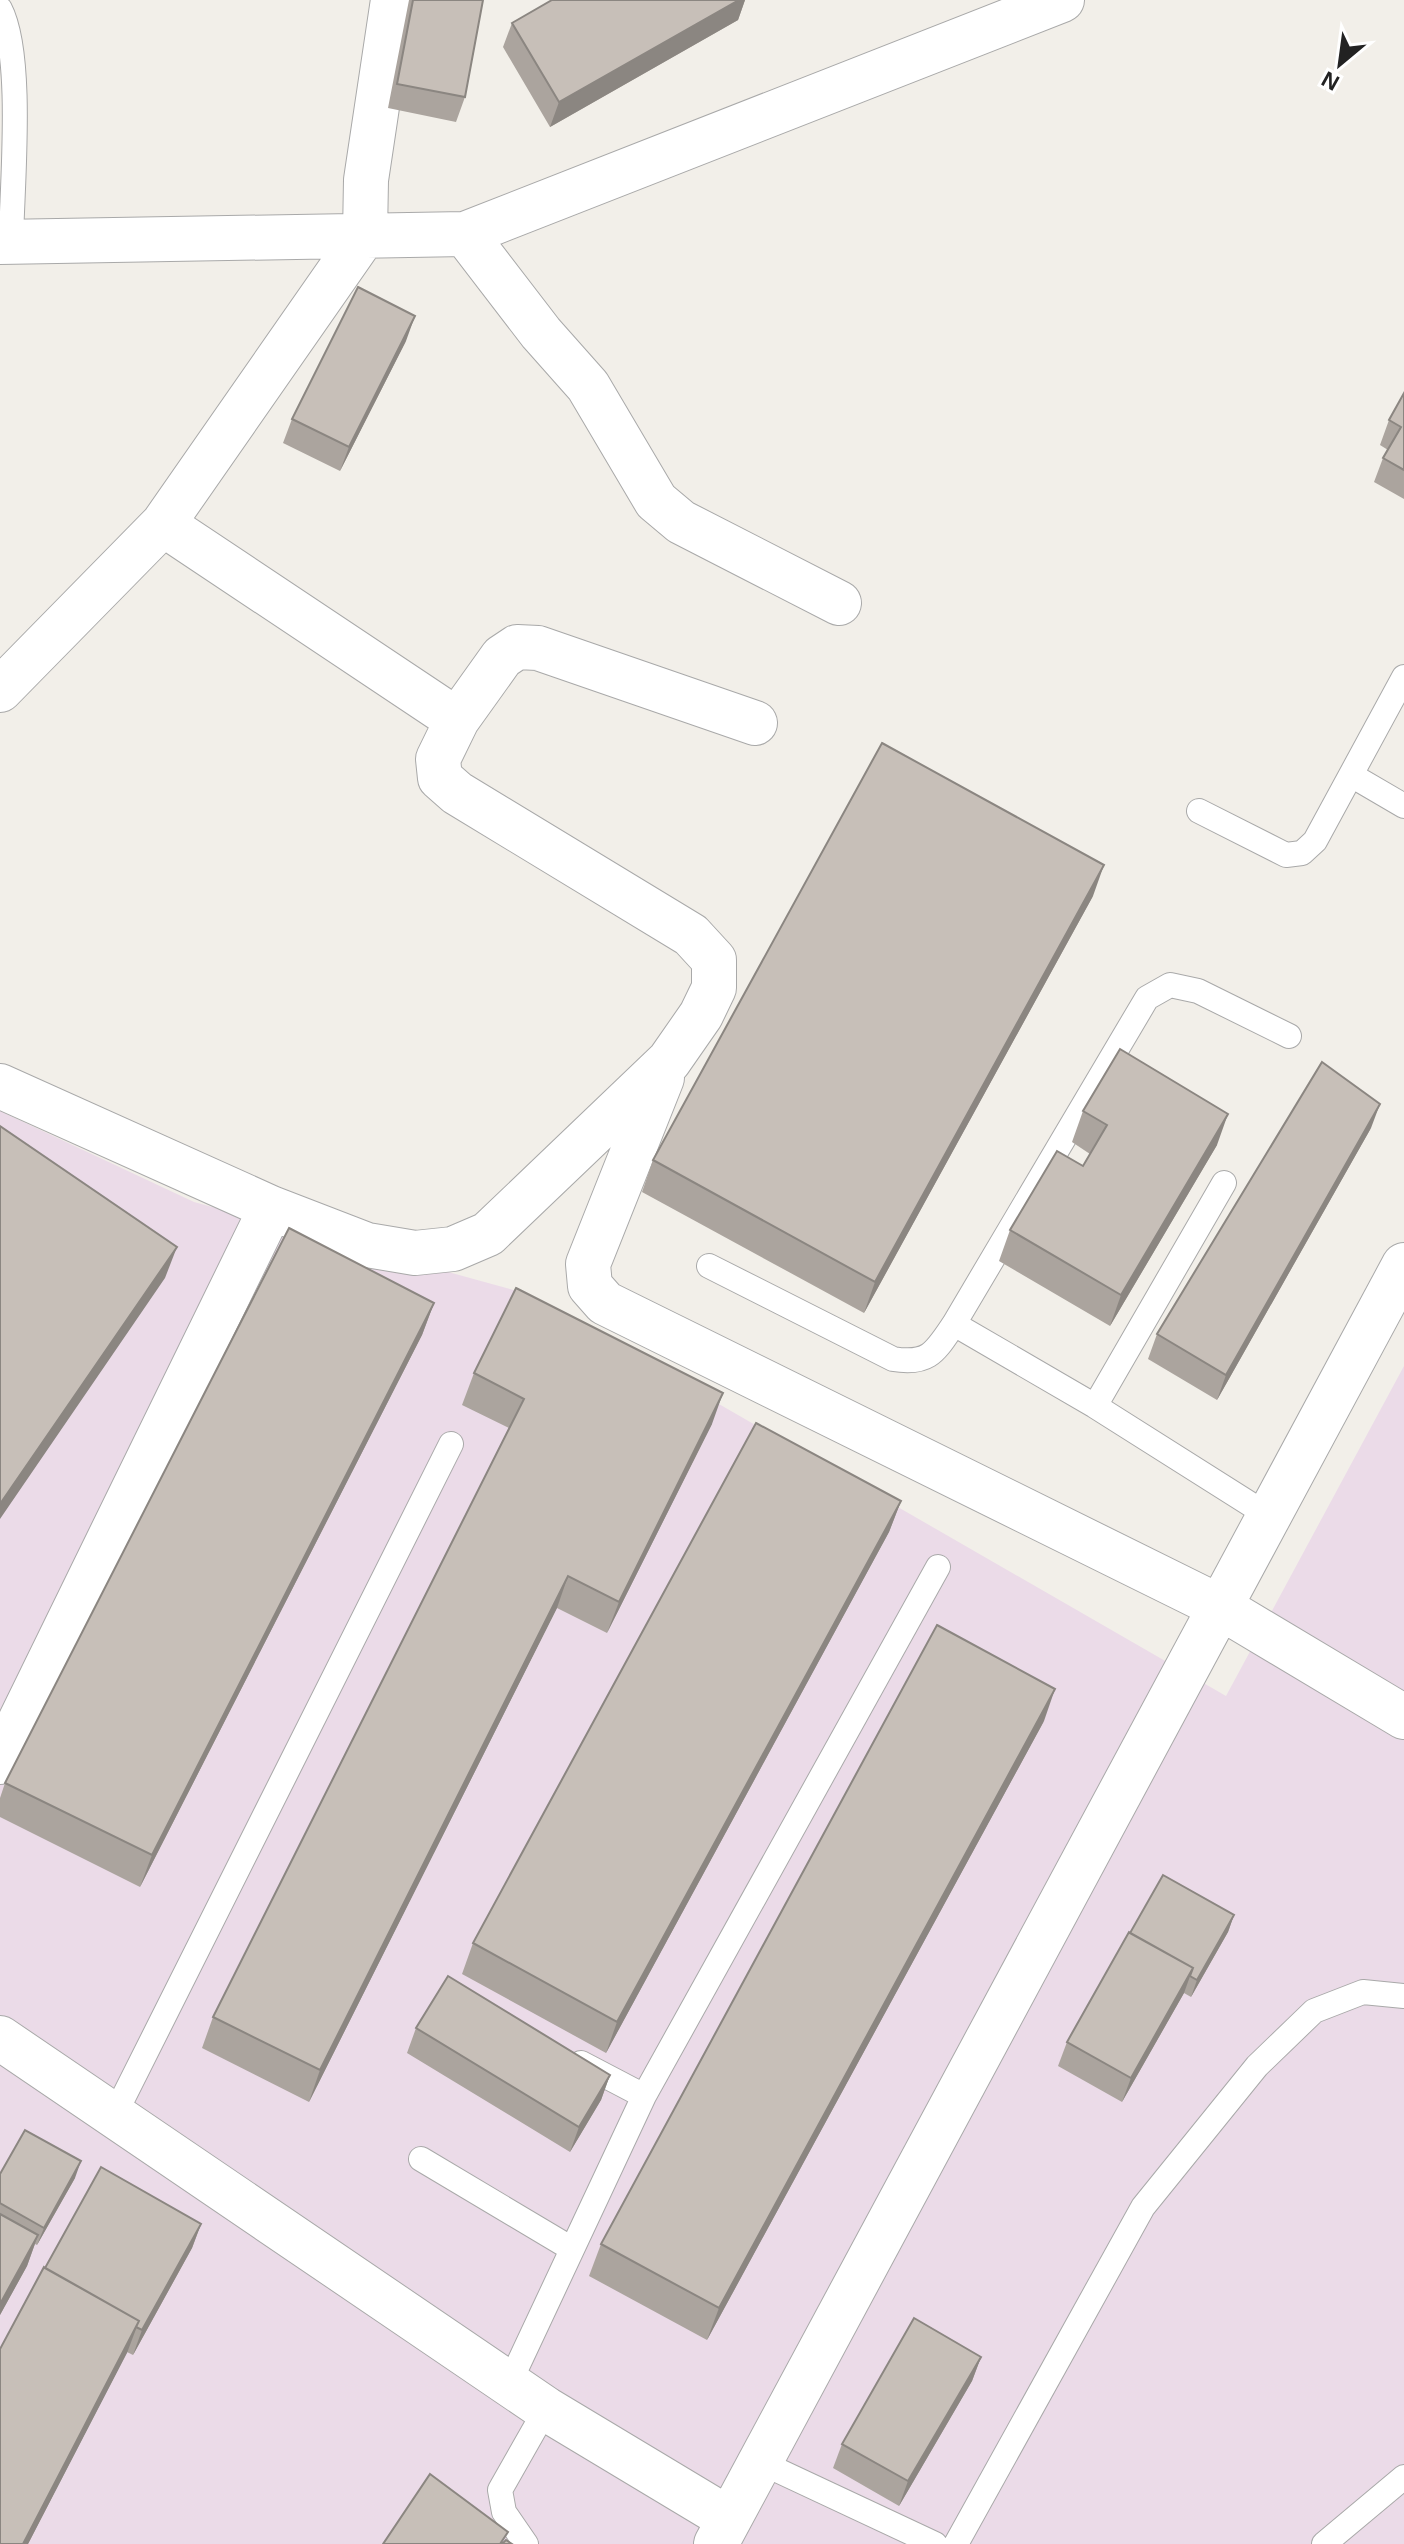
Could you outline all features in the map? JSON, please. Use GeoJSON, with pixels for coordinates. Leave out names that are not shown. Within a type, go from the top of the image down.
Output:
{"type":"FeatureCollection","features":[{"type":"Feature","properties":{"kind":"street"},"geometry":{"type":"LineString","coordinates":[[0,690],[163,524],[365,234],[366,180],[393,0]]}},
{"type":"Feature","properties":{"kind":"street"},"geometry":{"type":"LineString","coordinates":[[6,242],[465,234],[1062,0]]}},
{"type":"Feature","properties":{"kind":"street"},"geometry":{"type":"LineString","coordinates":[[465,234],[588,386],[656,501],[681,522],[839,603]]}},
{"type":"Feature","properties":{"kind":"street"},"geometry":{"type":"LineString","coordinates":[[163,524],[457,720]]}},
{"type":"Feature","properties":{"kind":"street"},"geometry":{"type":"LineString","coordinates":[[0,1086],[271,1208],[367,1245],[415,1253],[453,1249],[488,1234],[669,1061],[701,1015],[714,988],[714,960],[691,935],[457,793],[440,778],[438,759],[457,720],[502,657],[517,647],[538,648],[755,723]]}},
{"type":"Feature","properties":{"kind":"street"},"geometry":{"type":"LineString","coordinates":[[669,1061],[588,1264],[590,1286],[605,1303],[1220,1607],[1404,1717]]}},
{"type":"Feature","properties":{"kind":"street"},"geometry":{"type":"LineString","coordinates":[[0,1762],[271,1208]]}},
{"type":"Feature","properties":{"kind":"street"},"geometry":{"type":"LineString","coordinates":[[4,2050],[115,2114],[722,2532],[1404,1265]]}},
{"type":"Feature","properties":{"kind":"lane"},"geometry":{"type":"LineString","coordinates":[[0,9],[7,22],[13,60],[6,242]]}},
{"type":"Feature","properties":{"kind":"lane"},"geometry":{"type":"LineString","coordinates":[[1199,811],[1286,855],[1302,853],[1315,841],[1404,677]]}},
{"type":"Feature","properties":{"kind":"lane"},"geometry":{"type":"LineString","coordinates":[[1351,775],[1404,806]]}},
{"type":"Feature","properties":{"kind":"lane"},"geometry":{"type":"LineString","coordinates":[[709,1266],[893,1359],[915,1363],[935,1352],[954,1324],[1147,998],[1170,985],[1198,991],[1289,1036]]}},
{"type":"Feature","properties":{"kind":"lane"},"geometry":{"type":"LineString","coordinates":[[1095,1406],[1224,1183]]}},
{"type":"Feature","properties":{"kind":"lane"},"geometry":{"type":"LineString","coordinates":[[954,1324],[1095,1406],[1269,1516]]}},
{"type":"Feature","properties":{"kind":"lane"},"geometry":{"type":"LineString","coordinates":[[115,2114],[451,1444]]}},
{"type":"Feature","properties":{"kind":"lane"},"geometry":{"type":"LineString","coordinates":[[509,2384],[644,2096],[938,1567]]}},
{"type":"Feature","properties":{"kind":"lane"},"geometry":{"type":"LineString","coordinates":[[956,2544],[1143,2207],[1257,2066],[1314,2011],[1363,1992],[1404,1996]]}},
{"type":"Feature","properties":{"kind":"lane"},"geometry":{"type":"LineString","coordinates":[[560,2052],[644,2096]]}},
{"type":"Feature","properties":{"kind":"lane"},"geometry":{"type":"LineString","coordinates":[[421,2159],[572,2249]]}},
{"type":"Feature","properties":{"kind":"lane"},"geometry":{"type":"LineString","coordinates":[[526,2544],[504,2512],[500,2490],[546,2409]]}},
{"type":"Feature","properties":{"kind":"lane"},"geometry":{"type":"LineString","coordinates":[[760,2462],[935,2544]]}},
{"type":"Feature","properties":{"kind":"lane"},"geometry":{"type":"LineString","coordinates":[[1324,2544],[1404,2477]]}},
{"type":"Feature","properties":{"kind":"shaded area"},"geometry":{"type":"Polygon","coordinates":[[[0,1111],[194,1202],[528,1294],[1226,1696],[1404,1366],[1404,2544],[0,2544],[0,1111]]]}},
{"type":"Feature","properties":{"kind":"building"},"geometry":{"type":"Polygon","coordinates":[[[413,0],[483,0],[465,97],[397,84],[413,0]]]}},
{"type":"Feature","properties":{"kind":"building"},"geometry":{"type":"Polygon","coordinates":[[[552,0],[739,0],[559,102],[512,23],[552,0]]]}},
{"type":"Feature","properties":{"kind":"building"},"geometry":{"type":"Polygon","coordinates":[[[358,287],[415,316],[349,447],[292,419],[358,287]]]}},
{"type":"Feature","properties":{"kind":"building"},"geometry":{"type":"Polygon","coordinates":[[[1404,393],[1404,470],[1383,458],[1401,427],[1389,420],[1404,393]]]}},
{"type":"Feature","properties":{"kind":"building"},"geometry":{"type":"Polygon","coordinates":[[[882,743],[1104,865],[875,1282],[653,1160],[882,743]]]}},
{"type":"Feature","properties":{"kind":"building"},"geometry":{"type":"Polygon","coordinates":[[[1120,1049],[1228,1114],[1121,1295],[1010,1230],[1057,1151],[1083,1166],[1107,1125],[1083,1111],[1120,1049]]]}},
{"type":"Feature","properties":{"kind":"building"},"geometry":{"type":"Polygon","coordinates":[[[1322,1062],[1380,1104],[1226,1375],[1157,1334],[1322,1062]]]}},
{"type":"Feature","properties":{"kind":"building"},"geometry":{"type":"Polygon","coordinates":[[[0,1126],[177,1247],[0,1504],[0,1126]]]}},
{"type":"Feature","properties":{"kind":"building"},"geometry":{"type":"Polygon","coordinates":[[[289,1228],[434,1303],[152,1855],[5,1783],[289,1228]]]}},
{"type":"Feature","properties":{"kind":"building"},"geometry":{"type":"Polygon","coordinates":[[[516,1288],[723,1393],[619,1602],[568,1576],[320,2070],[213,2017],[524,1399],[474,1373],[516,1288]]]}},
{"type":"Feature","properties":{"kind":"building"},"geometry":{"type":"Polygon","coordinates":[[[756,1423],[901,1501],[617,2022],[473,1943],[756,1423]]]}},
{"type":"Feature","properties":{"kind":"building"},"geometry":{"type":"Polygon","coordinates":[[[937,1625],[1055,1689],[719,2308],[601,2244],[937,1625]]]}},
{"type":"Feature","properties":{"kind":"building"},"geometry":{"type":"Polygon","coordinates":[[[1163,1875],[1234,1915],[1197,1980],[1190,1976],[1193,1968],[1130,1933],[1163,1875]]]}},
{"type":"Feature","properties":{"kind":"building"},"geometry":{"type":"Polygon","coordinates":[[[1129,1932],[1193,1968],[1131,2078],[1067,2042],[1129,1932]]]}},
{"type":"Feature","properties":{"kind":"building"},"geometry":{"type":"Polygon","coordinates":[[[448,1976],[610,2075],[579,2127],[416,2028],[448,1976]]]}},
{"type":"Feature","properties":{"kind":"building"},"geometry":{"type":"Polygon","coordinates":[[[25,2130],[81,2161],[44,2228],[0,2203],[0,2174],[25,2130]]]}},
{"type":"Feature","properties":{"kind":"building"},"geometry":{"type":"Polygon","coordinates":[[[101,2167],[201,2224],[142,2330],[136,2327],[139,2321],[45,2268],[101,2167]]]}},
{"type":"Feature","properties":{"kind":"building"},"geometry":{"type":"Polygon","coordinates":[[[0,2214],[38,2235],[0,2304],[0,2214]]]}},
{"type":"Feature","properties":{"kind":"building"},"geometry":{"type":"Polygon","coordinates":[[[44,2267],[139,2321],[23,2544],[0,2544],[0,2349],[44,2267]]]}},
{"type":"Feature","properties":{"kind":"building"},"geometry":{"type":"Polygon","coordinates":[[[914,2318],[981,2357],[908,2481],[842,2444],[914,2318]]]}},
{"type":"Feature","properties":{"kind":"building"},"geometry":{"type":"Polygon","coordinates":[[[430,2474],[508,2532],[500,2544],[383,2544],[430,2474]]]}}]}
